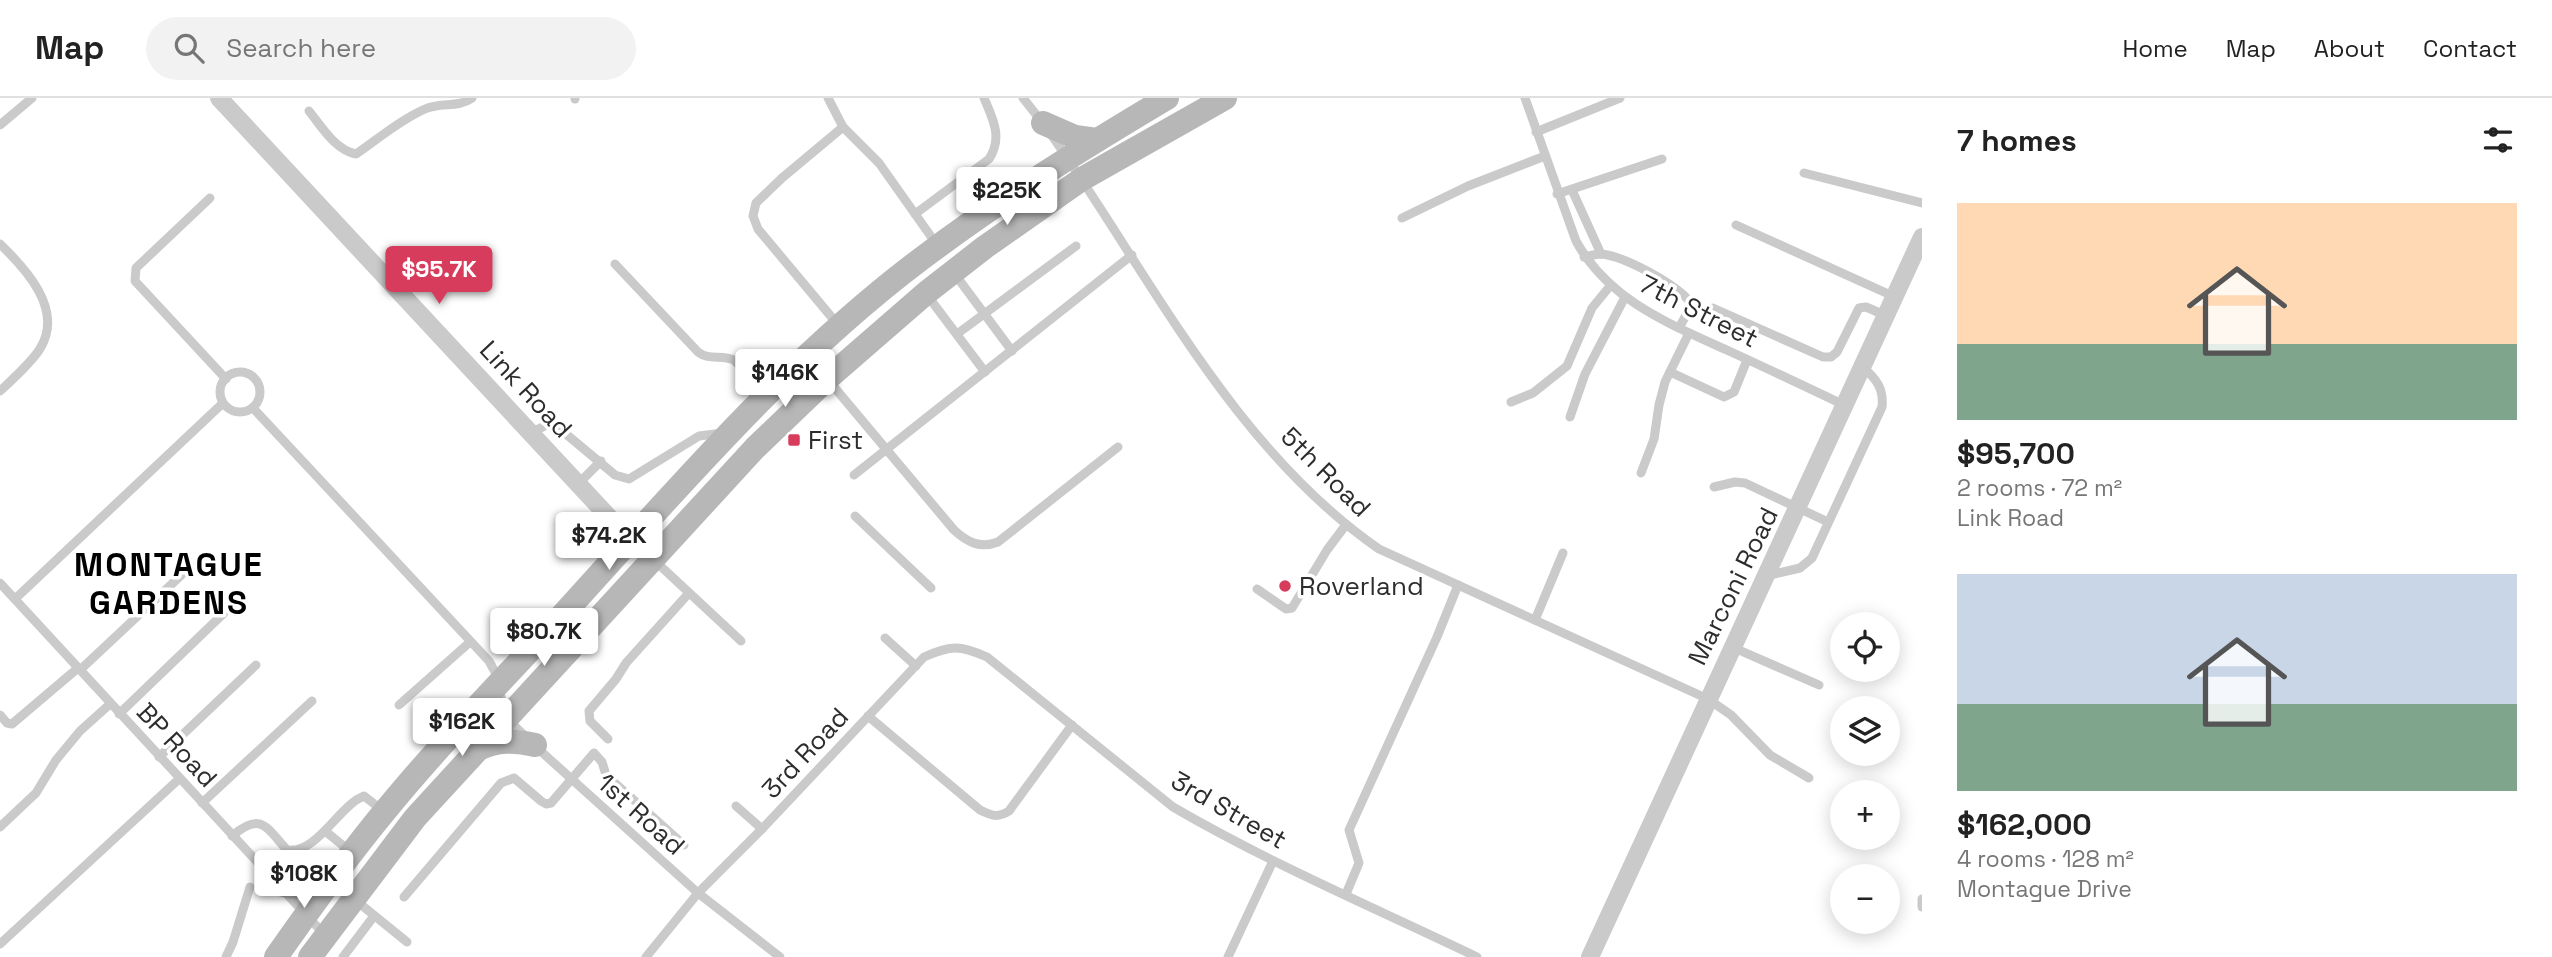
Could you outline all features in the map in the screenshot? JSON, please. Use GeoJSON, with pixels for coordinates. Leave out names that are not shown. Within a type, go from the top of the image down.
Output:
{"type":"FeatureCollection","features":[{"type":"Feature","properties":{"kind":"main road"},"geometry":{"type":"LineString","coordinates":[[276,957],[331,879],[384,812],[730,432],[768,394],[893,281],[939,246],[1067,157],[1167,98]]}},
{"type":"Feature","properties":{"kind":"main road"},"geometry":{"type":"LineString","coordinates":[[310,957],[415,818],[762,440],[827,379],[953,272],[1082,179],[1225,98]]}},
{"type":"Feature","properties":{"kind":"main road"},"geometry":{"type":"LineString","coordinates":[[1043,123],[1075,136],[1097,140]]}},
{"type":"Feature","properties":{"kind":"main road"},"geometry":{"type":"LineString","coordinates":[[477,750],[490,743],[505,741],[535,745]]}},
{"type":"Feature","properties":{"kind":"main road"},"geometry":{"type":"LineString","coordinates":[[275,882],[288,887],[303,887],[331,879]]}},
{"type":"Feature","properties":{"kind":"street","name":"Link Road"},"geometry":{"type":"LineString","coordinates":[[219,98],[578,484],[631,540],[653,559]]}},
{"type":"Feature","properties":{"kind":"street","name":"Marconi Road"},"geometry":{"type":"LineString","coordinates":[[1590,957],[1895,297],[1914,270],[1922,237]]}},
{"type":"Feature","properties":{"kind":"lane"},"geometry":{"type":"LineString","coordinates":[[0,125],[32,98]]}},
{"type":"Feature","properties":{"kind":"lane"},"geometry":{"type":"LineString","coordinates":[[828,98],[843,127],[879,163],[939,246]]}},
{"type":"Feature","properties":{"kind":"lane"},"geometry":{"type":"LineString","coordinates":[[915,214],[989,159],[997,140],[984,98]]}},
{"type":"Feature","properties":{"kind":"lane","name":"5th Road"},"geometry":{"type":"LineString","coordinates":[[1023,98],[1082,179],[1208,372],[1310,494],[1345,526],[1378,549],[1708,699],[1731,715],[1770,755],[1809,778]]}},
{"type":"Feature","properties":{"kind":"lane","name":"7th Street"},"geometry":{"type":"LineString","coordinates":[[1525,98],[1557,194],[1584,257],[1610,286],[1679,328],[1846,405]]}},
{"type":"Feature","properties":{"kind":"lane"},"geometry":{"type":"LineString","coordinates":[[1536,132],[1620,98]]}},
{"type":"Feature","properties":{"kind":"lane"},"geometry":{"type":"LineString","coordinates":[[309,111],[335,144],[345,152],[356,154],[428,107],[467,101]]}},
{"type":"Feature","properties":{"kind":"lane"},"geometry":{"type":"LineString","coordinates":[[840,327],[758,229],[753,216],[756,204],[782,177],[843,127]]}},
{"type":"Feature","properties":{"kind":"lane"},"geometry":{"type":"LineString","coordinates":[[1402,218],[1468,186],[1545,156]]}},
{"type":"Feature","properties":{"kind":"lane"},"geometry":{"type":"LineString","coordinates":[[1557,194],[1662,159]]}},
{"type":"Feature","properties":{"kind":"lane"},"geometry":{"type":"LineString","coordinates":[[1804,173],[1922,203]]}},
{"type":"Feature","properties":{"kind":"lane"},"geometry":{"type":"LineString","coordinates":[[1573,190],[1601,254]]}},
{"type":"Feature","properties":{"kind":"lane"},"geometry":{"type":"LineString","coordinates":[[211,198],[136,268],[134,277],[226,379]]}},
{"type":"Feature","properties":{"kind":"lane"},"geometry":{"type":"LineString","coordinates":[[1736,225],[1895,297]]}},
{"type":"Feature","properties":{"kind":"lane"},"geometry":{"type":"LineString","coordinates":[[0,244],[26,272],[43,297],[48,325],[41,347],[0,391]]}},
{"type":"Feature","properties":{"kind":"lane"},"geometry":{"type":"LineString","coordinates":[[957,334],[985,316],[1076,246]]}},
{"type":"Feature","properties":{"kind":"lane"},"geometry":{"type":"LineString","coordinates":[[1584,257],[1601,254],[1629,263],[1678,290],[1691,306],[1679,328]]}},
{"type":"Feature","properties":{"kind":"lane"},"geometry":{"type":"LineString","coordinates":[[854,475],[1132,255]]}},
{"type":"Feature","properties":{"kind":"lane"},"geometry":{"type":"LineString","coordinates":[[615,264],[698,352],[709,358],[734,360],[768,394]]}},
{"type":"Feature","properties":{"kind":"lane"},"geometry":{"type":"LineString","coordinates":[[953,272],[1012,351]]}},
{"type":"Feature","properties":{"kind":"lane"},"geometry":{"type":"LineString","coordinates":[[1511,402],[1533,393],[1567,366],[1592,308],[1610,286]]}},
{"type":"Feature","properties":{"kind":"lane"},"geometry":{"type":"LineString","coordinates":[[926,293],[985,372]]}},
{"type":"Feature","properties":{"kind":"lane"},"geometry":{"type":"LineString","coordinates":[[1570,417],[1585,374],[1625,297]]}},
{"type":"Feature","properties":{"kind":"lane"},"geometry":{"type":"LineString","coordinates":[[1713,308],[1823,357],[1830,357],[1837,352],[1859,307],[1866,307],[1887,316]]}},
{"type":"Feature","properties":{"kind":"lane"},"geometry":{"type":"LineString","coordinates":[[1641,473],[1654,439],[1659,405],[1670,372],[1689,333]]}},
{"type":"Feature","properties":{"kind":"lane"},"geometry":{"type":"LineString","coordinates":[[1670,372],[1724,397],[1734,392],[1747,360]]}},
{"type":"Feature","properties":{"kind":"lane"},"geometry":{"type":"LineString","coordinates":[[1766,576],[1800,568],[1812,558],[1882,407],[1883,394],[1876,379],[1863,367]]}},
{"type":"Feature","properties":{"kind":"lane"},"geometry":{"type":"LineString","coordinates":[[240,372],[253,377],[257,382],[260,396],[253,408],[234,411],[223,403],[220,390],[226,379],[240,372]]}},
{"type":"Feature","properties":{"kind":"lane"},"geometry":{"type":"LineString","coordinates":[[827,379],[965,541],[989,545],[998,542],[1118,447]]}},
{"type":"Feature","properties":{"kind":"lane"},"geometry":{"type":"LineString","coordinates":[[15,600],[223,403]]}},
{"type":"Feature","properties":{"kind":"lane"},"geometry":{"type":"LineString","coordinates":[[253,408],[489,661],[506,718]]}},
{"type":"Feature","properties":{"kind":"lane"},"geometry":{"type":"LineString","coordinates":[[531,433],[548,424],[554,424],[615,475],[629,479],[699,436],[730,432]]}},
{"type":"Feature","properties":{"kind":"lane"},"geometry":{"type":"LineString","coordinates":[[578,484],[601,461]]}},
{"type":"Feature","properties":{"kind":"lane"},"geometry":{"type":"LineString","coordinates":[[1714,487],[1735,482],[1745,483],[1828,522]]}},
{"type":"Feature","properties":{"kind":"lane"},"geometry":{"type":"LineString","coordinates":[[855,516],[931,588]]}},
{"type":"Feature","properties":{"kind":"lane"},"geometry":{"type":"LineString","coordinates":[[1257,589],[1286,609],[1292,608],[1345,526]]}},
{"type":"Feature","properties":{"kind":"lane"},"geometry":{"type":"LineString","coordinates":[[1535,620],[1563,553]]}},
{"type":"Feature","properties":{"kind":"lane"},"geometry":{"type":"LineString","coordinates":[[653,559],[741,641]]}},
{"type":"Feature","properties":{"kind":"lane"},"geometry":{"type":"LineString","coordinates":[[0,715],[7,723],[12,724],[79,669],[191,566]]}},
{"type":"Feature","properties":{"kind":"lane"},"geometry":{"type":"LineString","coordinates":[[1346,894],[1359,863],[1349,830],[1458,585]]}},
{"type":"Feature","properties":{"kind":"lane","name":"BP Road"},"geometry":{"type":"LineString","coordinates":[[2,589],[326,935]]}},
{"type":"Feature","properties":{"kind":"lane"},"geometry":{"type":"LineString","coordinates":[[608,739],[590,721],[589,711],[626,663],[690,593]]}},
{"type":"Feature","properties":{"kind":"lane"},"geometry":{"type":"LineString","coordinates":[[119,714],[224,613]]}},
{"type":"Feature","properties":{"kind":"lane"},"geometry":{"type":"LineString","coordinates":[[885,638],[916,666]]}},
{"type":"Feature","properties":{"kind":"lane"},"geometry":{"type":"LineString","coordinates":[[399,705],[470,642]]}},
{"type":"Feature","properties":{"kind":"lane"},"geometry":{"type":"LineString","coordinates":[[1732,647],[1819,685]]}},
{"type":"Feature","properties":{"kind":"lane","name":"3rd Street"},"geometry":{"type":"LineString","coordinates":[[946,648],[967,648],[988,657],[1173,807],[1273,862],[1477,957]]}},
{"type":"Feature","properties":{"kind":"lane","name":"3rd Road"},"geometry":{"type":"LineString","coordinates":[[646,957],[698,893],[924,657],[946,648]]}},
{"type":"Feature","properties":{"kind":"lane"},"geometry":{"type":"LineString","coordinates":[[159,757],[256,665]]}},
{"type":"Feature","properties":{"kind":"lane"},"geometry":{"type":"LineString","coordinates":[[202,803],[312,701]]}},
{"type":"Feature","properties":{"kind":"lane"},"geometry":{"type":"LineString","coordinates":[[0,827],[18,813],[36,793],[80,731],[110,704]]}},
{"type":"Feature","properties":{"kind":"lane"},"geometry":{"type":"LineString","coordinates":[[868,716],[980,810],[992,816],[1001,816],[1009,811],[1072,725]]}},
{"type":"Feature","properties":{"kind":"lane","name":"1st Road"},"geometry":{"type":"LineString","coordinates":[[506,718],[698,893],[780,957]]}},
{"type":"Feature","properties":{"kind":"lane"},"geometry":{"type":"LineString","coordinates":[[404,897],[501,783],[514,778],[545,804],[551,803],[594,753],[602,762],[606,775],[684,845]]}},
{"type":"Feature","properties":{"kind":"lane"},"geometry":{"type":"LineString","coordinates":[[0,944],[179,779]]}},
{"type":"Feature","properties":{"kind":"lane"},"geometry":{"type":"LineString","coordinates":[[232,836],[245,825],[255,822],[263,824],[287,850],[293,851],[310,843],[352,802],[363,796],[384,812]]}},
{"type":"Feature","properties":{"kind":"lane"},"geometry":{"type":"LineString","coordinates":[[736,806],[762,829]]}},
{"type":"Feature","properties":{"kind":"lane"},"geometry":{"type":"LineString","coordinates":[[325,831],[351,853]]}},
{"type":"Feature","properties":{"kind":"lane"},"geometry":{"type":"LineString","coordinates":[[1228,957],[1273,862]]}},
{"type":"Feature","properties":{"kind":"lane"},"geometry":{"type":"LineString","coordinates":[[226,957],[250,887]]}},
{"type":"Feature","properties":{"kind":"lane"},"geometry":{"type":"LineString","coordinates":[[353,898],[407,942]]}},
{"type":"Feature","properties":{"kind":"lane"},"geometry":{"type":"LineString","coordinates":[[1922,899],[1922,907]]}},
{"type":"Feature","properties":{"kind":"lane"},"geometry":{"type":"LineString","coordinates":[[343,957],[374,916]]}},
{"type":"Feature","properties":{"kind":"place","name":"First"},"geometry":{"type":"Point","coordinates":[794,440]}},
{"type":"Feature","properties":{"kind":"place","name":"Roverland"},"geometry":{"type":"Point","coordinates":[1285,586]}},
{"type":"Feature","properties":{"kind":"district","name":"MONTAGUE GARDENS"},"geometry":{"type":"Point","coordinates":[169,583]}}]}
